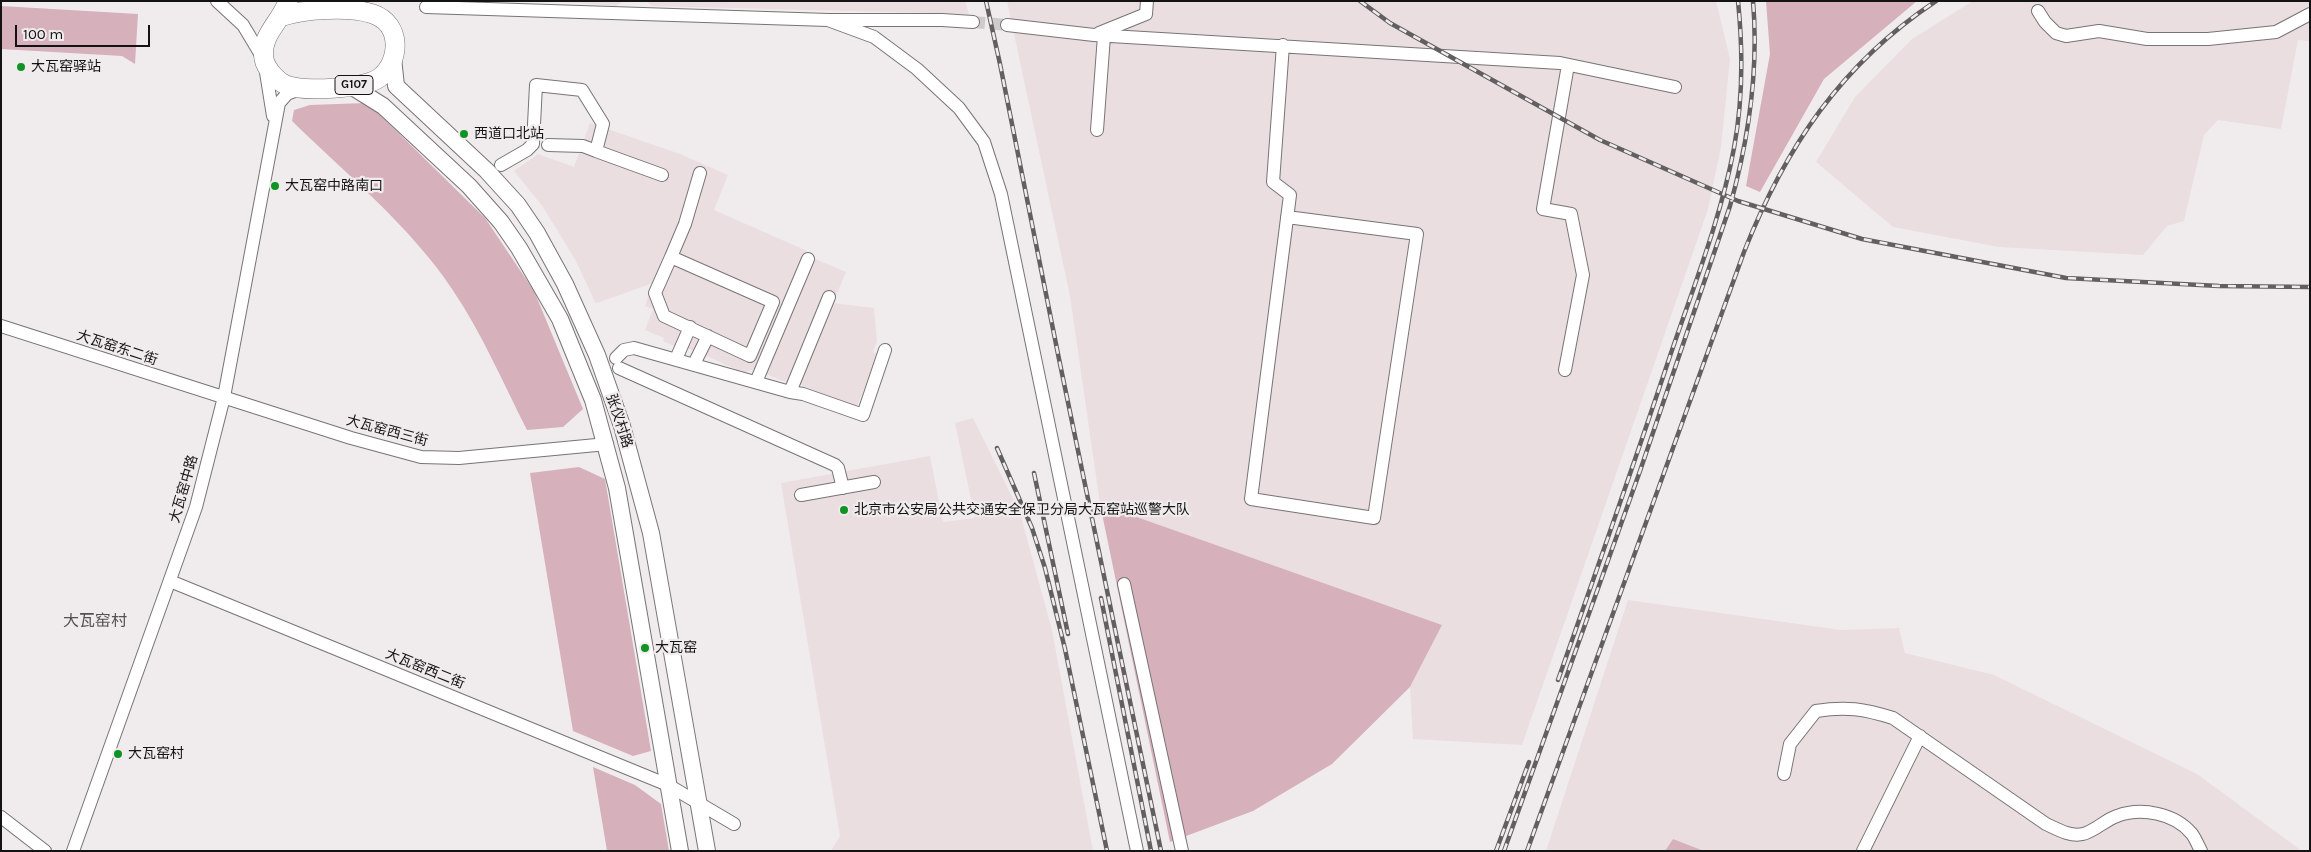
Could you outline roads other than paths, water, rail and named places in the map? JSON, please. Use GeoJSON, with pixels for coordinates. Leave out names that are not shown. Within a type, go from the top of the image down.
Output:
{"type":"FeatureCollection","features":[{"type":"Feature","properties":{"kind":"highway"},"geometry":{"type":"LineString","coordinates":[[312,1],[330,11]]}},
{"type":"Feature","properties":{"kind":"highway"},"geometry":{"type":"LineString","coordinates":[[264,60],[265,45],[270,30],[284,9],[295,12],[360,11],[376,15],[388,23],[395,34],[396,47],[393,58]]}},
{"type":"Feature","properties":{"kind":"highway","name":"G107"},"geometry":{"type":"LineString","coordinates":[[264,60],[272,74],[285,84],[303,89],[351,86],[378,79],[393,58]]}},
{"type":"Feature","properties":{"kind":"main road","name":"张仪村路"},"geometry":{"type":"LineString","coordinates":[[393,58],[396,86],[487,171],[518,205],[538,233],[565,284],[596,354],[622,426],[651,533],[707,851]]}},
{"type":"Feature","properties":{"kind":"main road","name":"张仪村路"},"geometry":{"type":"LineString","coordinates":[[351,86],[384,106],[412,135],[469,186],[501,222],[519,248],[560,319],[593,400],[607,444],[627,536],[680,851]]}},
{"type":"Feature","properties":{"kind":"street"},"geometry":{"type":"LineString","coordinates":[[218,1],[243,25],[264,60]]}},
{"type":"Feature","properties":{"kind":"street"},"geometry":{"type":"LineString","coordinates":[[1099,36],[1146,14],[1147,1]]}},
{"type":"Feature","properties":{"kind":"street"},"geometry":{"type":"LineString","coordinates":[[426,7],[828,20],[973,22]]}},
{"type":"Feature","properties":{"kind":"street"},"geometry":{"type":"LineString","coordinates":[[2038,11],[2045,22],[2056,33],[2066,36],[2099,30],[2156,39],[2208,39],[2276,32],[2310,14]]}},
{"type":"Feature","properties":{"kind":"street"},"geometry":{"type":"LineString","coordinates":[[828,20],[874,38],[917,69],[959,108],[984,142],[1001,194],[1137,851]]}},
{"type":"Feature","properties":{"kind":"street"},"geometry":{"type":"LineString","coordinates":[[1007,25],[1099,36],[1283,45],[1568,65],[1675,87]]}},
{"type":"Feature","properties":{"kind":"street"},"geometry":{"type":"LineString","coordinates":[[1097,130],[1099,36]]}},
{"type":"Feature","properties":{"kind":"street"},"geometry":{"type":"LineString","coordinates":[[1283,45],[1273,182],[1290,196],[1287,217],[1251,500],[1374,518],[1417,234],[1287,217]]}},
{"type":"Feature","properties":{"kind":"street","name":"大瓦窑中路"},"geometry":{"type":"LineString","coordinates":[[264,60],[274,122]]}},
{"type":"Feature","properties":{"kind":"street"},"geometry":{"type":"LineString","coordinates":[[1564,370],[1582,275],[1571,214],[1543,208],[1568,65]]}},
{"type":"Feature","properties":{"kind":"street"},"geometry":{"type":"LineString","coordinates":[[500,164],[527,150],[533,144],[536,85],[582,90],[603,124],[596,151]]}},
{"type":"Feature","properties":{"kind":"street","name":"大瓦窑中路"},"geometry":{"type":"LineString","coordinates":[[73,851],[196,507],[224,397],[279,103],[287,94],[303,89]]}},
{"type":"Feature","properties":{"kind":"street"},"geometry":{"type":"LineString","coordinates":[[548,145],[583,146],[662,175]]}},
{"type":"Feature","properties":{"kind":"street"},"geometry":{"type":"LineString","coordinates":[[671,257],[773,302],[750,356],[664,316],[655,293],[685,224],[700,173]]}},
{"type":"Feature","properties":{"kind":"street"},"geometry":{"type":"LineString","coordinates":[[756,382],[808,260]]}},
{"type":"Feature","properties":{"kind":"street"},"geometry":{"type":"LineString","coordinates":[[790,392],[829,297]]}},
{"type":"Feature","properties":{"kind":"street","name":"大瓦窑东二街"},"geometry":{"type":"LineString","coordinates":[[1,326],[224,397]]}},
{"type":"Feature","properties":{"kind":"street"},"geometry":{"type":"LineString","coordinates":[[676,359],[690,328]]}},
{"type":"Feature","properties":{"kind":"street"},"geometry":{"type":"LineString","coordinates":[[694,364],[708,336]]}},
{"type":"Feature","properties":{"kind":"street"},"geometry":{"type":"LineString","coordinates":[[843,488],[838,468],[834,464],[618,363],[624,350],[634,348],[803,394],[863,415],[885,350]]}},
{"type":"Feature","properties":{"kind":"street","name":"大瓦窑西三街"},"geometry":{"type":"LineString","coordinates":[[224,397],[351,438],[421,457],[459,458],[607,444]]}},
{"type":"Feature","properties":{"kind":"street"},"geometry":{"type":"LineString","coordinates":[[802,495],[874,482]]}},
{"type":"Feature","properties":{"kind":"street","name":"大瓦窑西二街"},"geometry":{"type":"LineString","coordinates":[[170,581],[668,785],[734,824]]}},
{"type":"Feature","properties":{"kind":"street"},"geometry":{"type":"LineString","coordinates":[[1124,584],[1182,851]]}},
{"type":"Feature","properties":{"kind":"street"},"geometry":{"type":"LineString","coordinates":[[1784,774],[1790,744],[1816,710],[1841,707],[1864,709],[1893,718],[2046,824],[2067,834],[2082,834],[2116,816],[2140,812],[2158,814],[2177,822],[2192,834],[2201,851]]}},
{"type":"Feature","properties":{"kind":"street"},"geometry":{"type":"LineString","coordinates":[[1863,851],[1920,736]]}},
{"type":"Feature","properties":{"kind":"street"},"geometry":{"type":"LineString","coordinates":[[1,817],[45,851]]}},
{"type":"Feature","properties":{"kind":"tunnel"},"geometry":{"type":"LineString","coordinates":[[973,22],[1007,25]]}},
{"type":"Feature","properties":{"kind":"railway"},"geometry":{"type":"LineString","coordinates":[[986,1],[1161,851]]}},
{"type":"Feature","properties":{"kind":"railway"},"geometry":{"type":"LineString","coordinates":[[1360,1],[1390,23],[1600,140],[1738,201],[1862,239],[2066,278],[2219,286],[2310,287]]}},
{"type":"Feature","properties":{"kind":"railway"},"geometry":{"type":"LineString","coordinates":[[1558,680],[1695,285],[1721,202],[1734,148],[1741,93],[1741,38],[1738,1]]}},
{"type":"Feature","properties":{"kind":"railway"},"geometry":{"type":"LineString","coordinates":[[1504,851],[1640,471],[1730,206],[1737,181],[1751,104],[1755,53],[1753,1]]}},
{"type":"Feature","properties":{"kind":"railway"},"geometry":{"type":"LineString","coordinates":[[1527,851],[1744,252],[1760,214],[1798,143],[1844,81],[1872,52],[1902,26],[1936,1]]}},
{"type":"Feature","properties":{"kind":"railway"},"geometry":{"type":"LineString","coordinates":[[997,448],[1032,528],[1045,568],[1065,649],[1107,851]]}},
{"type":"Feature","properties":{"kind":"railway"},"geometry":{"type":"LineString","coordinates":[[1034,473],[1068,634]]}},
{"type":"Feature","properties":{"kind":"railway"},"geometry":{"type":"LineString","coordinates":[[1101,598],[1151,851]]}},
{"type":"Feature","properties":{"kind":"railway"},"geometry":{"type":"LineString","coordinates":[[1496,851],[1529,762]]}},
{"type":"Feature","properties":{"kind":"place","name":"大瓦窑驿站"},"geometry":{"type":"Point","coordinates":[21,67]}},
{"type":"Feature","properties":{"kind":"place","name":"西道口北站"},"geometry":{"type":"Point","coordinates":[464,134]}},
{"type":"Feature","properties":{"kind":"place","name":"大瓦窑中路南口"},"geometry":{"type":"Point","coordinates":[275,186]}},
{"type":"Feature","properties":{"kind":"place","name":"北京市公安局公共交通安全保卫分局大瓦窑站巡警大队"},"geometry":{"type":"Point","coordinates":[844,510]}},
{"type":"Feature","properties":{"kind":"place","name":"大瓦窑"},"geometry":{"type":"Point","coordinates":[645,648]}},
{"type":"Feature","properties":{"kind":"place","name":"大瓦窑村"},"geometry":{"type":"Point","coordinates":[118,754]}},
{"type":"Feature","properties":{"kind":"district","name":"大瓦窑村"},"geometry":{"type":"Point","coordinates":[95,621]}}]}
